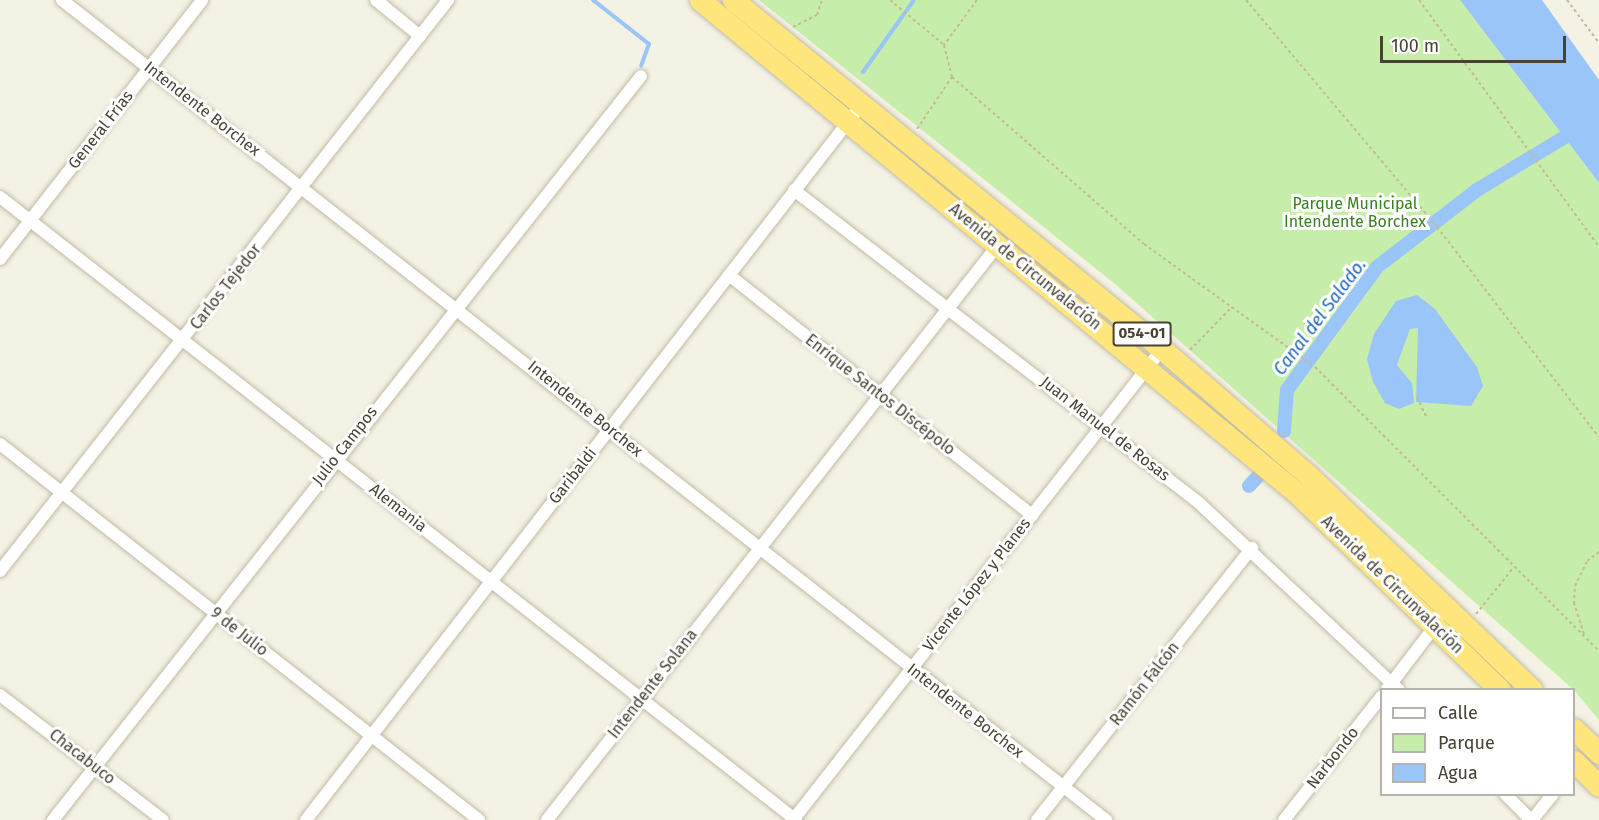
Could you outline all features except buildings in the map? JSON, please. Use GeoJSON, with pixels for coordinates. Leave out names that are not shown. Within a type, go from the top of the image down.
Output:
{"type":"FeatureCollection","features":[{"type":"Feature","properties":{"kind":"highway","name":"Avenida de Circunvalación"},"geometry":{"type":"LineString","coordinates":[[700,0],[848,120],[997,246],[1148,366],[1442,618],[1530,688]]}},
{"type":"Feature","properties":{"kind":"highway","name":"Avenida de Circunvalación"},"geometry":{"type":"LineString","coordinates":[[733,0],[1162,349],[1309,477],[1442,618],[1498,688]]}},
{"type":"Feature","properties":{"kind":"highway"},"geometry":{"type":"LineString","coordinates":[[1575,730],[1595,750]]}},
{"type":"Feature","properties":{"kind":"highway"},"geometry":{"type":"LineString","coordinates":[[1575,765],[1599,786]]}},
{"type":"Feature","properties":{"kind":"street","name":"Intendente Borchex"},"geometry":{"type":"LineString","coordinates":[[62,0],[455,305],[912,669],[1106,820]]}},
{"type":"Feature","properties":{"kind":"street","name":"General Frías"},"geometry":{"type":"LineString","coordinates":[[0,260],[202,0]]}},
{"type":"Feature","properties":{"kind":"street"},"geometry":{"type":"LineString","coordinates":[[376,0],[420,36]]}},
{"type":"Feature","properties":{"kind":"street","name":"Carlos Tejedor"},"geometry":{"type":"LineString","coordinates":[[0,571],[304,188],[448,0]]}},
{"type":"Feature","properties":{"kind":"street","name":"Julio Campos"},"geometry":{"type":"LineString","coordinates":[[53,820],[455,305],[640,76]]}},
{"type":"Feature","properties":{"kind":"street","name":"Garibaldi"},"geometry":{"type":"LineString","coordinates":[[306,820],[862,104]]}},
{"type":"Feature","properties":{"kind":"street","name":"Juan Manuel de Rosas"},"geometry":{"type":"LineString","coordinates":[[794,190],[949,307],[1252,548],[1392,687]]}},
{"type":"Feature","properties":{"kind":"street","name":"Alemania"},"geometry":{"type":"LineString","coordinates":[[0,197],[491,581],[644,697],[794,820]]}},
{"type":"Feature","properties":{"kind":"street","name":"Intendente Solana"},"geometry":{"type":"LineString","coordinates":[[547,820],[997,246]]}},
{"type":"Feature","properties":{"kind":"street","name":"Enrique Santos Discépolo"},"geometry":{"type":"LineString","coordinates":[[729,274],[1032,515]]}},
{"type":"Feature","properties":{"kind":"street","name":"Vicente López y Planes"},"geometry":{"type":"LineString","coordinates":[[794,820],[1162,349]]}},
{"type":"Feature","properties":{"kind":"street","name":"9 de Julio"},"geometry":{"type":"LineString","coordinates":[[0,444],[479,820]]}},
{"type":"Feature","properties":{"kind":"street","name":"Ramón Falcón"},"geometry":{"type":"LineString","coordinates":[[1038,820],[1252,548]]}},
{"type":"Feature","properties":{"kind":"street"},"geometry":{"type":"LineString","coordinates":[[1392,687],[1442,618]]}},
{"type":"Feature","properties":{"kind":"street","name":"Chacabuco"},"geometry":{"type":"LineString","coordinates":[[0,695],[163,820]]}},
{"type":"Feature","properties":{"kind":"street","name":"Narbondo"},"geometry":{"type":"LineString","coordinates":[[1284,820],[1380,699]]}},
{"type":"Feature","properties":{"kind":"street"},"geometry":{"type":"LineString","coordinates":[[1575,765],[1595,750]]}},
{"type":"Feature","properties":{"kind":"street"},"geometry":{"type":"LineString","coordinates":[[1506,796],[1531,820],[1551,796]]}},
{"type":"Feature","properties":{"kind":"path"},"geometry":{"type":"LineString","coordinates":[[773,32],[810,20],[822,0]]}},
{"type":"Feature","properties":{"kind":"path"},"geometry":{"type":"LineString","coordinates":[[890,0],[944,45],[952,78],[1144,244],[1315,367],[1599,651]]}},
{"type":"Feature","properties":{"kind":"path"},"geometry":{"type":"LineString","coordinates":[[944,45],[977,0]]}},
{"type":"Feature","properties":{"kind":"path"},"geometry":{"type":"LineString","coordinates":[[1246,0],[1425,212],[1599,437]]}},
{"type":"Feature","properties":{"kind":"path"},"geometry":{"type":"LineString","coordinates":[[1419,0],[1539,161],[1599,247]]}},
{"type":"Feature","properties":{"kind":"path"},"geometry":{"type":"LineString","coordinates":[[1567,0],[1599,43]]}},
{"type":"Feature","properties":{"kind":"path"},"geometry":{"type":"LineString","coordinates":[[915,131],[940,100],[952,78]]}},
{"type":"Feature","properties":{"kind":"path"},"geometry":{"type":"LineString","coordinates":[[1185,355],[1232,307]]}},
{"type":"Feature","properties":{"kind":"path"},"geometry":{"type":"LineString","coordinates":[[1417,397],[1427,418]]}},
{"type":"Feature","properties":{"kind":"path"},"geometry":{"type":"LineString","coordinates":[[1586,638],[1578,621],[1575,586],[1587,561],[1599,552]]}},
{"type":"Feature","properties":{"kind":"path"},"geometry":{"type":"LineString","coordinates":[[1479,609],[1514,567]]}},
{"type":"Feature","properties":{"kind":"green space","name":"Parque Municipal Intendente Borchex"},"geometry":{"type":"Polygon","coordinates":[[[759,0],[1460,0],[1599,183],[1599,720],[1575,691],[1575,688],[1572,688],[1115,284],[759,0]]]}},
{"type":"Feature","properties":{"kind":"water"},"geometry":{"type":"Polygon","coordinates":[[[1460,0],[1542,0],[1599,80],[1599,183],[1460,0]]]}},
{"type":"Feature","properties":{"kind":"water"},"geometry":{"type":"Polygon","coordinates":[[[1417,295],[1435,309],[1477,367],[1483,386],[1471,406],[1416,402],[1418,328],[1410,329],[1397,365],[1412,383],[1414,403],[1399,409],[1385,403],[1373,382],[1367,359],[1374,334],[1396,301],[1417,295]]]}},
{"type":"Feature","properties":{"kind":"waterway"},"geometry":{"type":"LineString","coordinates":[[593,0],[649,44],[641,66]]}},
{"type":"Feature","properties":{"kind":"waterway"},"geometry":{"type":"LineString","coordinates":[[863,72],[914,0]]}},
{"type":"Feature","properties":{"kind":"waterway","name":"Canal del Salado."},"geometry":{"type":"LineString","coordinates":[[1284,431],[1287,390],[1377,267],[1477,190],[1578,129]]}},
{"type":"Feature","properties":{"kind":"waterway","name":"Canal del Salado."},"geometry":{"type":"LineString","coordinates":[[1249,486],[1260,474]]}}]}
